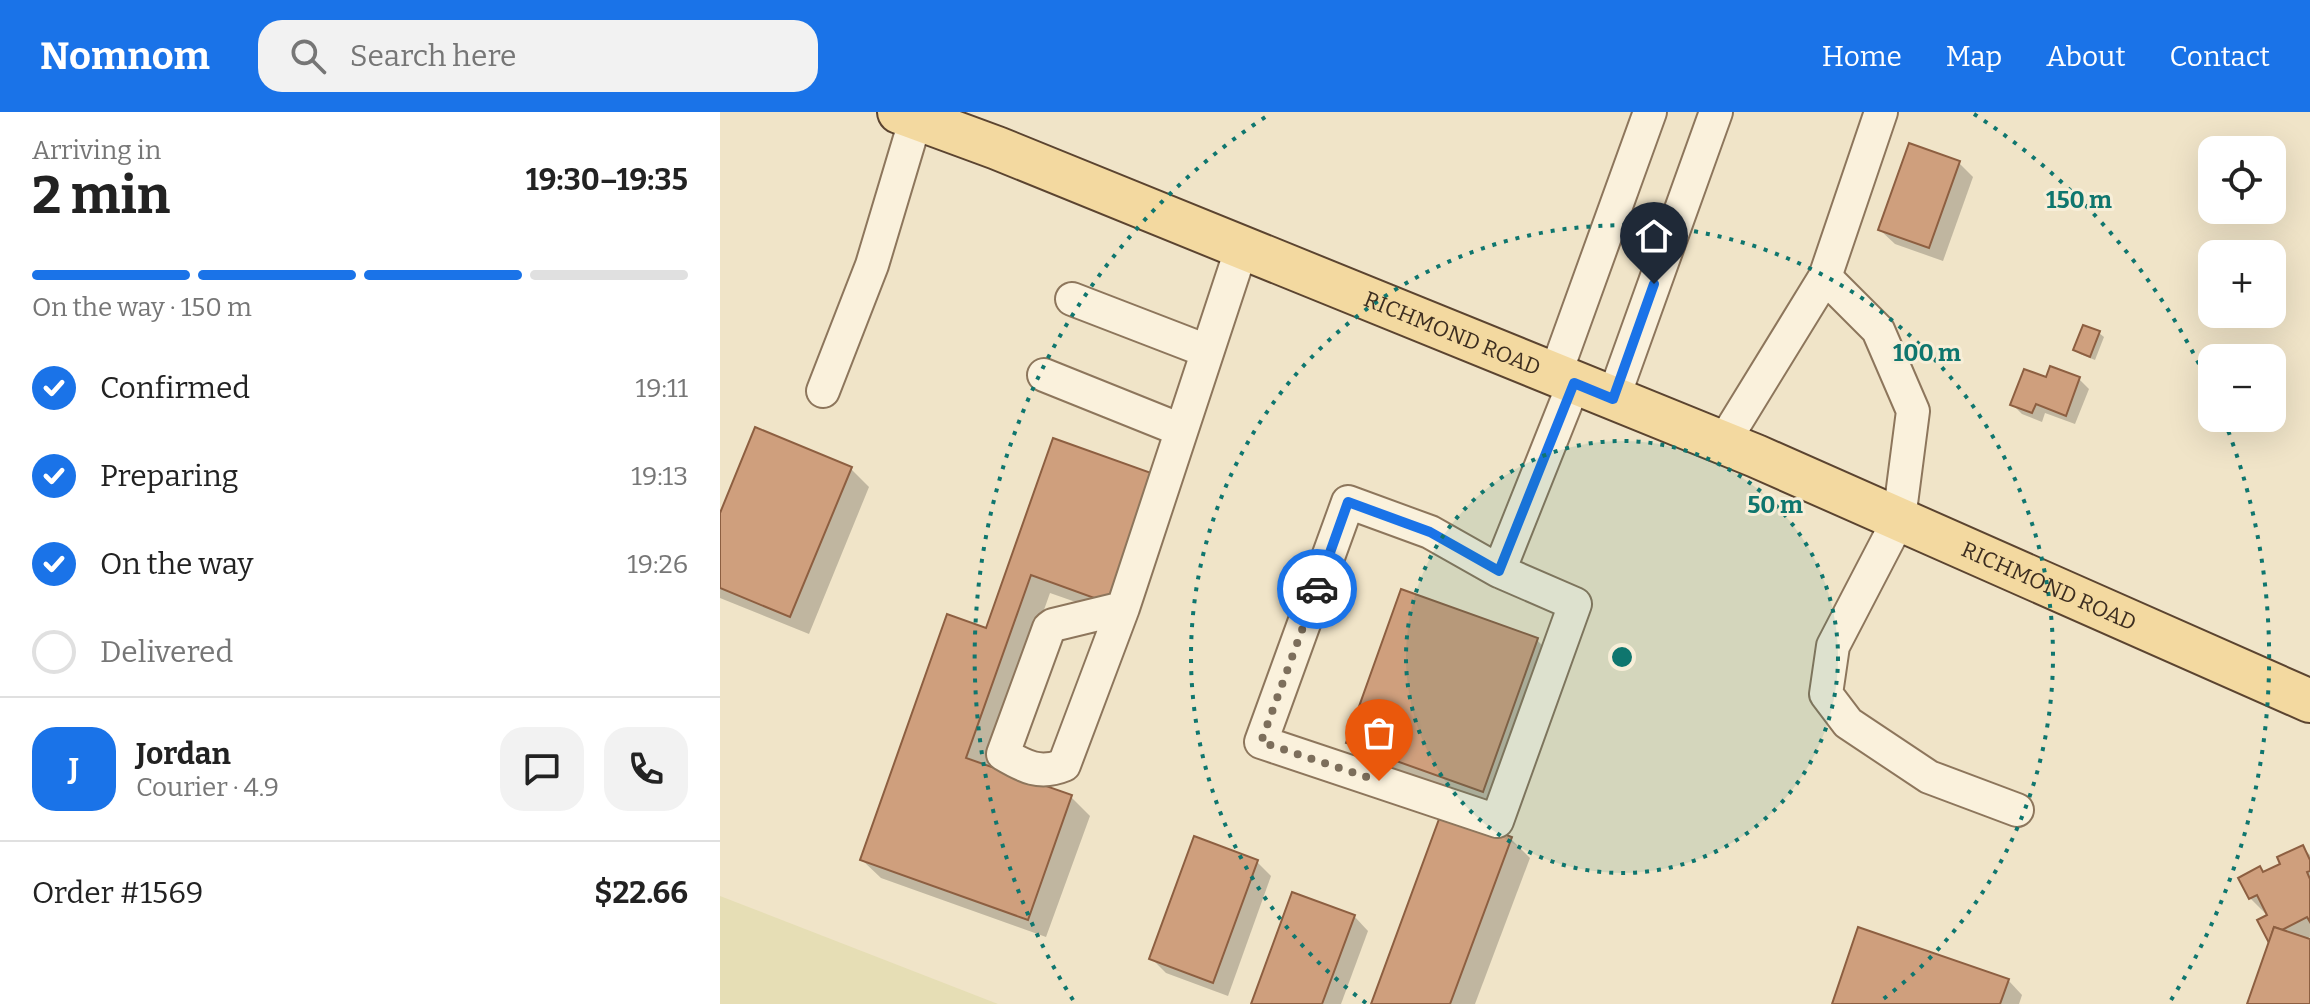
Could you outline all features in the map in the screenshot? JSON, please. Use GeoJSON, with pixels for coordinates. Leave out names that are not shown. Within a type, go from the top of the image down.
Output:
{"type":"FeatureCollection","features":[{"type":"Feature","properties":{"kind":"main road","name":"RICHMOND ROAD"},"geometry":{"type":"LineString","coordinates":[[908,115],[997,148],[1723,443],[2310,701]]}},
{"type":"Feature","properties":{"kind":"street"},"geometry":{"type":"LineString","coordinates":[[1499,571],[1650,112]]}},
{"type":"Feature","properties":{"kind":"street"},"geometry":{"type":"LineString","coordinates":[[1613,399],[1716,112]]}},
{"type":"Feature","properties":{"kind":"street"},"geometry":{"type":"LineString","coordinates":[[1723,443],[1825,277],[1881,112]]}},
{"type":"Feature","properties":{"kind":"street"},"geometry":{"type":"LineString","coordinates":[[823,391],[872,265],[908,115]]}},
{"type":"Feature","properties":{"kind":"street"},"geometry":{"type":"LineString","coordinates":[[1123,608],[1049,628],[1003,754],[1019,764],[1047,772],[1064,765],[1123,608],[1242,247]]}},
{"type":"Feature","properties":{"kind":"street"},"geometry":{"type":"LineString","coordinates":[[1825,277],[1878,330],[1913,411],[1899,519],[1833,646],[1826,694],[1848,723],[1929,777],[2017,810]]}},
{"type":"Feature","properties":{"kind":"street"},"geometry":{"type":"LineString","coordinates":[[1072,299],[1207,351]]}},
{"type":"Feature","properties":{"kind":"street"},"geometry":{"type":"LineString","coordinates":[[1044,375],[1181,430]]}},
{"type":"Feature","properties":{"kind":"street"},"geometry":{"type":"LineString","coordinates":[[1348,502],[1430,532],[1499,571],[1575,604],[1497,821],[1261,742],[1348,502]]}},
{"type":"Feature","properties":{"kind":"shaded area"},"geometry":{"type":"Polygon","coordinates":[[[720,896],[998,1004],[720,1004],[720,896]]]}},
{"type":"Feature","properties":{"kind":"building"},"geometry":{"type":"Polygon","coordinates":[[[1909,143],[1960,161],[1929,248],[1878,230],[1909,143]]]}},
{"type":"Feature","properties":{"kind":"building"},"geometry":{"type":"Polygon","coordinates":[[[2083,325],[2100,331],[2090,357],[2073,350],[2083,325]]]}},
{"type":"Feature","properties":{"kind":"building"},"geometry":{"type":"Polygon","coordinates":[[[2050,366],[2080,377],[2066,416],[2036,404],[2032,413],[2010,405],[2024,369],[2046,377],[2050,366]]]}},
{"type":"Feature","properties":{"kind":"building"},"geometry":{"type":"Polygon","coordinates":[[[755,427],[852,467],[790,617],[720,588],[720,513],[755,427]]]}},
{"type":"Feature","properties":{"kind":"building"},"geometry":{"type":"Polygon","coordinates":[[[1053,438],[1154,474],[1108,603],[1031,575],[966,758],[1072,795],[1028,920],[860,860],[947,614],[986,628],[1053,438]]]}},
{"type":"Feature","properties":{"kind":"building"},"geometry":{"type":"Polygon","coordinates":[[[1401,589],[1538,638],[1483,792],[1346,743],[1401,589]]]}},
{"type":"Feature","properties":{"kind":"building"},"geometry":{"type":"Polygon","coordinates":[[[1442,811],[1512,837],[1450,1004],[1371,1004],[1442,811]]]}},
{"type":"Feature","properties":{"kind":"building"},"geometry":{"type":"Polygon","coordinates":[[[1194,836],[1258,860],[1213,983],[1149,959],[1194,836]]]}},
{"type":"Feature","properties":{"kind":"building"},"geometry":{"type":"Polygon","coordinates":[[[2303,845],[2310,860],[2310,871],[2307,872],[2310,879],[2310,922],[2307,917],[2282,930],[2274,927],[2269,943],[2257,920],[2267,915],[2257,895],[2249,899],[2238,878],[2260,866],[2263,872],[2280,864],[2277,857],[2303,845]]]}},
{"type":"Feature","properties":{"kind":"building"},"geometry":{"type":"Polygon","coordinates":[[[1292,892],[1355,915],[1322,1004],[1251,1004],[1292,892]]]}},
{"type":"Feature","properties":{"kind":"building"},"geometry":{"type":"Polygon","coordinates":[[[1858,927],[2009,979],[2000,1004],[1832,1004],[1858,927]]]}},
{"type":"Feature","properties":{"kind":"building"},"geometry":{"type":"Polygon","coordinates":[[[2274,927],[2310,939],[2310,1004],[2247,1004],[2274,927]]]}},
{"type":"Feature","properties":{"kind":"way so far"},"geometry":{"type":"LineString","coordinates":[[1317,589],[1261,742],[1379,781]]}},
{"type":"Feature","properties":{"kind":"route"},"geometry":{"type":"LineString","coordinates":[[1317,589],[1348,502],[1430,532],[1499,571],[1574,383],[1613,399],[1654,284]]}}]}
